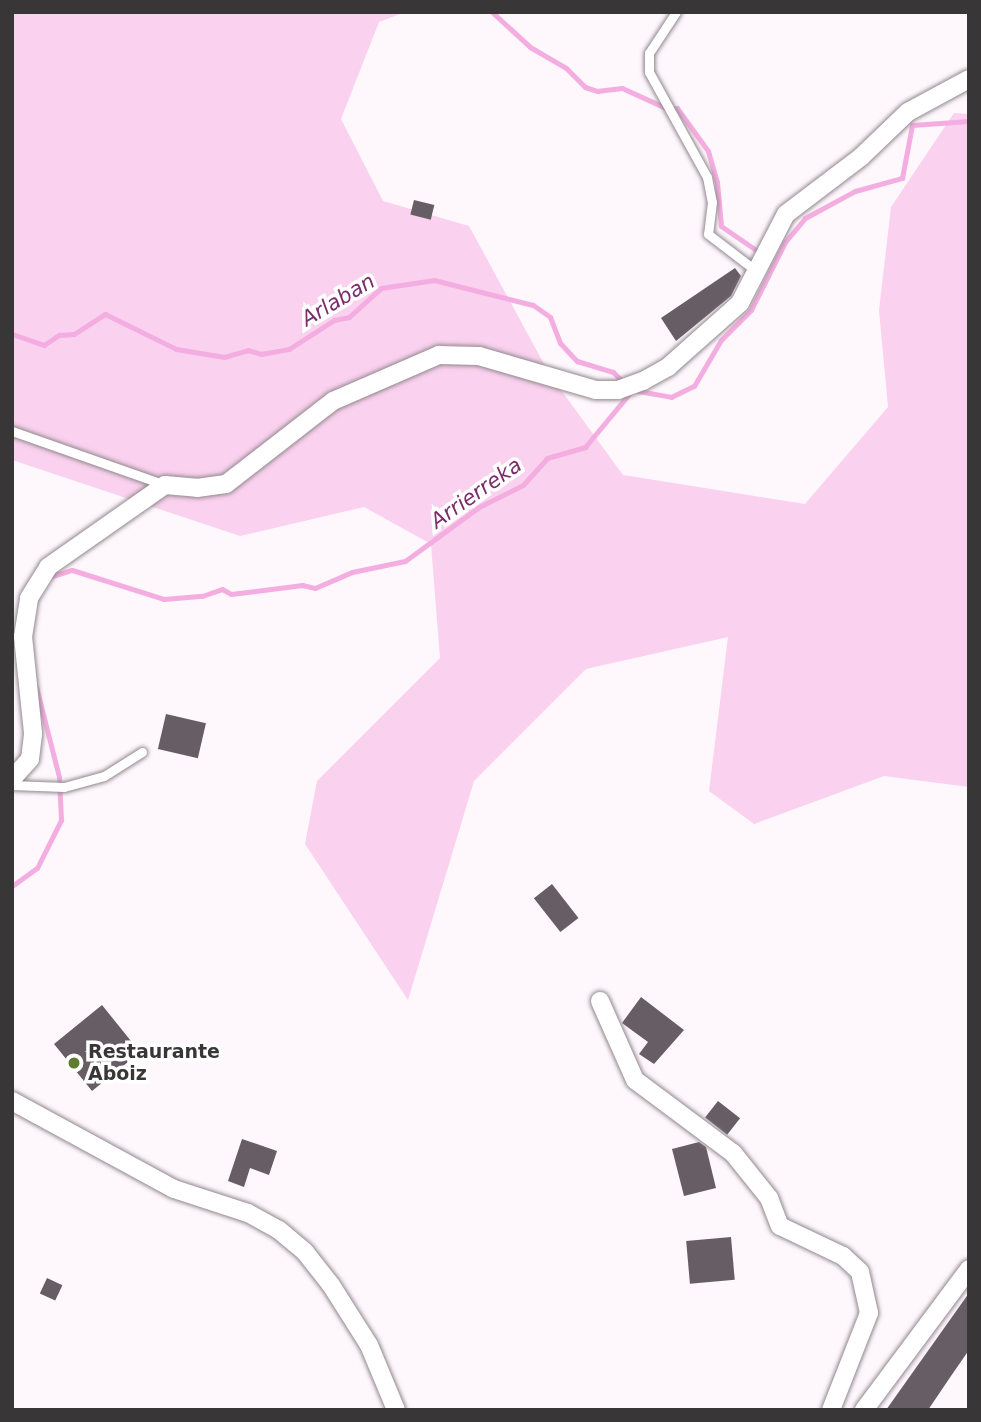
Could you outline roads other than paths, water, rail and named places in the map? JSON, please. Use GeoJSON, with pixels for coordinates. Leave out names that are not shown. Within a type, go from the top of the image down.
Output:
{"type":"FeatureCollection","features":[{"type":"Feature","properties":{"kind":"street"},"geometry":{"type":"LineString","coordinates":[[12,779],[30,759],[33,733],[23,637],[29,598],[48,567],[165,485],[197,488],[226,484],[333,401],[439,355],[479,356],[596,390],[618,390],[668,367],[722,322],[755,282],[755,270],[786,214],[860,157],[908,112],[969,79]]}},
{"type":"Feature","properties":{"kind":"street"},"geometry":{"type":"LineString","coordinates":[[600,1002],[635,1080],[733,1153],[769,1198],[780,1226],[843,1256],[860,1272],[869,1313],[831,1410]]}},
{"type":"Feature","properties":{"kind":"street"},"geometry":{"type":"LineString","coordinates":[[12,1101],[174,1189],[248,1213],[279,1230],[305,1252],[331,1285],[369,1345],[396,1410]]}},
{"type":"Feature","properties":{"kind":"street"},"geometry":{"type":"LineString","coordinates":[[864,1410],[969,1269]]}},
{"type":"Feature","properties":{"kind":"lane"},"geometry":{"type":"LineString","coordinates":[[676,12],[649,53],[649,72],[707,177],[712,202],[708,234],[755,270]]}},
{"type":"Feature","properties":{"kind":"lane"},"geometry":{"type":"LineString","coordinates":[[12,431],[165,485]]}},
{"type":"Feature","properties":{"kind":"lane"},"geometry":{"type":"LineString","coordinates":[[12,785],[64,787],[104,776],[142,752]]}},
{"type":"Feature","properties":{"kind":"waterway"},"geometry":{"type":"LineString","coordinates":[[492,12],[530,47],[566,68],[585,87],[597,91],[622,88],[668,109],[677,108],[708,151],[717,182],[721,226],[756,250]]}},
{"type":"Feature","properties":{"kind":"waterway","name":"Arrierreka"},"geometry":{"type":"LineString","coordinates":[[638,391],[671,397],[694,386],[721,340],[751,310],[785,242],[805,218],[855,191],[902,178],[912,125],[969,121]]}},
{"type":"Feature","properties":{"kind":"waterway","name":"Arlaban"},"geometry":{"type":"LineString","coordinates":[[12,334],[44,345],[59,335],[74,334],[105,314],[176,349],[224,357],[248,350],[261,354],[289,349],[334,320],[349,317],[381,288],[434,280],[533,305],[550,317],[560,343],[577,361],[613,372],[624,383]]}},
{"type":"Feature","properties":{"kind":"waterway","name":"Arrierreka"},"geometry":{"type":"LineString","coordinates":[[49,577],[72,570],[164,599],[202,596],[222,589],[231,594],[302,585],[315,588],[352,572],[405,561],[479,507],[523,485],[547,458],[585,447],[629,394]]}},
{"type":"Feature","properties":{"kind":"waterway","name":"Arrierreka"},"geometry":{"type":"LineString","coordinates":[[12,886],[37,868],[61,820],[59,777],[36,687]]}},
{"type":"Feature","properties":{"kind":"place","name":"Restaurante Aboiz"},"geometry":{"type":"Point","coordinates":[74,1063]}}]}
